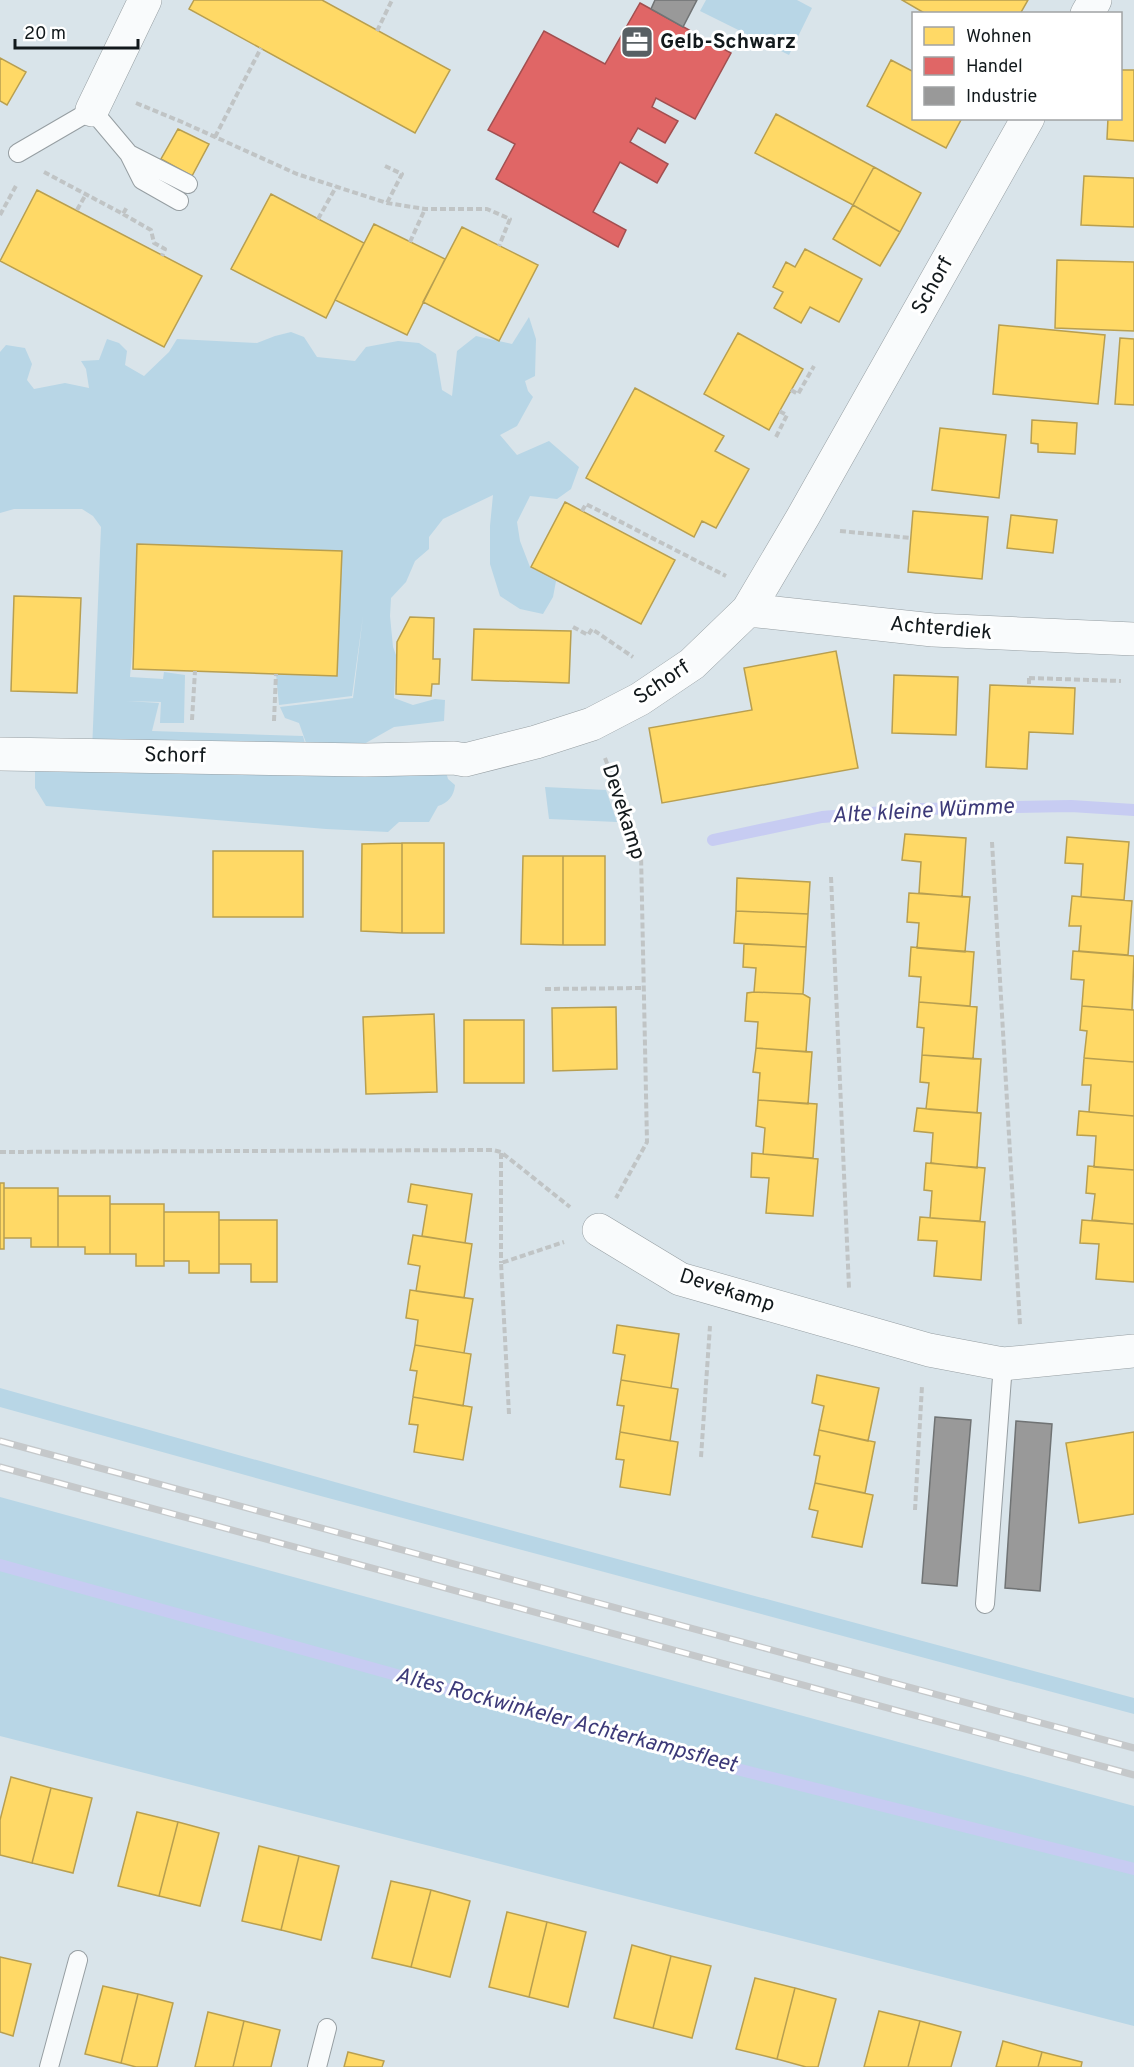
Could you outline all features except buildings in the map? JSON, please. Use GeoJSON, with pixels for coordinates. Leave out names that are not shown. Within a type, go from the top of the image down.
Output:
{"type":"FeatureCollection","features":[{"type":"Feature","properties":{"kind":"street"},"geometry":{"type":"LineString","coordinates":[[97,100],[146,0]]}},
{"type":"Feature","properties":{"kind":"street","name":"Schorf"},"geometry":{"type":"LineString","coordinates":[[0,754],[365,760],[454,758],[465,760],[536,742],[592,724],[640,699],[692,664],[753,601],[798,526],[1027,120]]}},
{"type":"Feature","properties":{"kind":"street","name":"Achterdiek"},"geometry":{"type":"LineString","coordinates":[[753,601],[933,630],[1134,639]]}},
{"type":"Feature","properties":{"kind":"street","name":"Devekamp"},"geometry":{"type":"LineString","coordinates":[[599,1230],[680,1279],[929,1350],[1013,1363],[1134,1351]]}},
{"type":"Feature","properties":{"kind":"lane"},"geometry":{"type":"LineString","coordinates":[[18,153],[97,100],[142,180],[179,201]]}},
{"type":"Feature","properties":{"kind":"lane"},"geometry":{"type":"LineString","coordinates":[[129,154],[188,184]]}},
{"type":"Feature","properties":{"kind":"lane"},"geometry":{"type":"LineString","coordinates":[[985,1604],[1013,1363]]}},
{"type":"Feature","properties":{"kind":"lane"},"geometry":{"type":"LineString","coordinates":[[49,2067],[78,1960]]}},
{"type":"Feature","properties":{"kind":"lane"},"geometry":{"type":"LineString","coordinates":[[317,2067],[327,2028]]}},
{"type":"Feature","properties":{"kind":"path"},"geometry":{"type":"LineString","coordinates":[[377,31],[392,0]]}},
{"type":"Feature","properties":{"kind":"path"},"geometry":{"type":"LineString","coordinates":[[215,137],[261,48]]}},
{"type":"Feature","properties":{"kind":"path"},"geometry":{"type":"LineString","coordinates":[[97,100],[215,137],[297,174],[387,203],[425,209],[487,209],[510,219],[499,246]]}},
{"type":"Feature","properties":{"kind":"path"},"geometry":{"type":"LineString","coordinates":[[385,166],[402,174],[387,203]]}},
{"type":"Feature","properties":{"kind":"path"},"geometry":{"type":"LineString","coordinates":[[38,168],[151,230],[154,243],[165,249],[162,256]]}},
{"type":"Feature","properties":{"kind":"path"},"geometry":{"type":"LineString","coordinates":[[123,214],[142,180]]}},
{"type":"Feature","properties":{"kind":"path"},"geometry":{"type":"LineString","coordinates":[[318,219],[336,187]]}},
{"type":"Feature","properties":{"kind":"path"},"geometry":{"type":"LineString","coordinates":[[77,210],[86,194]]}},
{"type":"Feature","properties":{"kind":"path"},"geometry":{"type":"LineString","coordinates":[[410,242],[425,209]]}},
{"type":"Feature","properties":{"kind":"path"},"geometry":{"type":"LineString","coordinates":[[791,390],[798,394],[814,366]]}},
{"type":"Feature","properties":{"kind":"path"},"geometry":{"type":"LineString","coordinates":[[776,437],[787,415],[779,411]]}},
{"type":"Feature","properties":{"kind":"path"},"geometry":{"type":"LineString","coordinates":[[582,511],[586,504],[753,601]]}},
{"type":"Feature","properties":{"kind":"path"},"geometry":{"type":"LineString","coordinates":[[798,526],[911,538]]}},
{"type":"Feature","properties":{"kind":"path"},"geometry":{"type":"LineString","coordinates":[[573,627],[588,635],[592,629],[626,651],[663,683]]}},
{"type":"Feature","properties":{"kind":"path"},"geometry":{"type":"LineString","coordinates":[[189,757],[195,671]]}},
{"type":"Feature","properties":{"kind":"path"},"geometry":{"type":"LineString","coordinates":[[273,758],[276,674]]}},
{"type":"Feature","properties":{"kind":"path"},"geometry":{"type":"LineString","coordinates":[[1029,678],[1121,681]]}},
{"type":"Feature","properties":{"kind":"path","name":"Devekamp"},"geometry":{"type":"LineString","coordinates":[[592,724],[641,854],[647,1142],[599,1230]]}},
{"type":"Feature","properties":{"kind":"path"},"geometry":{"type":"LineString","coordinates":[[992,842],[1013,1363]]}},
{"type":"Feature","properties":{"kind":"path"},"geometry":{"type":"LineString","coordinates":[[831,877],[850,1328]]}},
{"type":"Feature","properties":{"kind":"path"},"geometry":{"type":"LineString","coordinates":[[545,989],[644,988]]}},
{"type":"Feature","properties":{"kind":"path"},"geometry":{"type":"LineString","coordinates":[[0,1152],[501,1152],[599,1230]]}},
{"type":"Feature","properties":{"kind":"path"},"geometry":{"type":"LineString","coordinates":[[501,1152],[501,1263],[509,1414]]}},
{"type":"Feature","properties":{"kind":"path"},"geometry":{"type":"LineString","coordinates":[[501,1263],[599,1230]]}},
{"type":"Feature","properties":{"kind":"path"},"geometry":{"type":"LineString","coordinates":[[701,1457],[712,1289]]}},
{"type":"Feature","properties":{"kind":"path"},"geometry":{"type":"LineString","coordinates":[[915,1510],[922,1385],[929,1350]]}},
{"type":"Feature","properties":{"kind":"shaded area"},"geometry":{"type":"Polygon","coordinates":[[[706,0],[797,0],[812,8],[789,55],[700,11],[706,0]]]}},
{"type":"Feature","properties":{"kind":"shaded area"},"geometry":{"type":"Polygon","coordinates":[[[529,317],[536,339],[535,376],[525,381],[533,397],[517,426],[500,435],[517,455],[549,441],[579,467],[571,489],[557,499],[530,496],[517,522],[520,541],[530,567],[556,581],[553,597],[543,614],[520,609],[500,596],[490,564],[493,495],[443,519],[429,537],[429,549],[415,561],[406,582],[391,598],[390,616],[396,655],[394,698],[413,705],[435,699],[445,700],[444,721],[394,727],[357,748],[310,754],[299,723],[285,718],[280,707],[353,698],[363,616],[352,696],[279,705],[276,674],[337,676],[341,551],[138,544],[130,677],[163,679],[164,672],[185,675],[184,723],[160,723],[161,702],[127,701],[159,703],[152,731],[303,736],[308,754],[92,751],[101,527],[93,516],[82,509],[14,509],[0,513],[0,352],[6,345],[25,348],[32,364],[27,380],[34,389],[65,383],[89,388],[86,369],[81,361],[99,360],[107,339],[119,343],[127,351],[125,365],[144,376],[169,352],[177,339],[257,343],[291,332],[304,337],[317,357],[355,361],[366,347],[398,341],[419,343],[436,354],[442,390],[452,396],[457,351],[476,336],[512,344],[529,317]]]}},
{"type":"Feature","properties":{"kind":"shaded area"},"geometry":{"type":"Polygon","coordinates":[[[444,765],[448,779],[455,785],[450,798],[438,806],[429,822],[399,822],[388,832],[46,806],[35,788],[35,769],[444,765]]]}},
{"type":"Feature","properties":{"kind":"shaded area"},"geometry":{"type":"Polygon","coordinates":[[[545,787],[606,790],[617,822],[549,819],[545,787]]]}},
{"type":"Feature","properties":{"kind":"shaded area"},"geometry":{"type":"Polygon","coordinates":[[[0,1388],[406,1502],[1134,1698],[1134,1714],[317,1495],[0,1407],[0,1388]]]}},
{"type":"Feature","properties":{"kind":"shaded area"},"geometry":{"type":"Polygon","coordinates":[[[0,1497],[1134,1806],[1134,2026],[0,1736],[0,1497]]]}},
{"type":"Feature","properties":{"kind":"waterway","name":"Alte kleine Wümme"},"geometry":{"type":"LineString","coordinates":[[713,840],[822,817],[921,809],[1071,806],[1134,810]]}},
{"type":"Feature","properties":{"kind":"waterway","name":"Altes Rockwinkeler Achterkampsfleet"},"geometry":{"type":"LineString","coordinates":[[0,1565],[725,1766],[1134,1869]]}},
{"type":"Feature","properties":{"kind":"railway"},"geometry":{"type":"LineString","coordinates":[[0,1441],[1134,1748]]}},
{"type":"Feature","properties":{"kind":"railway"},"geometry":{"type":"LineString","coordinates":[[0,1467],[1134,1775]]}},
{"type":"Feature","properties":{"kind":"place","name":"Gelb-Schwarz"},"geometry":{"type":"Point","coordinates":[637,42]}}]}
